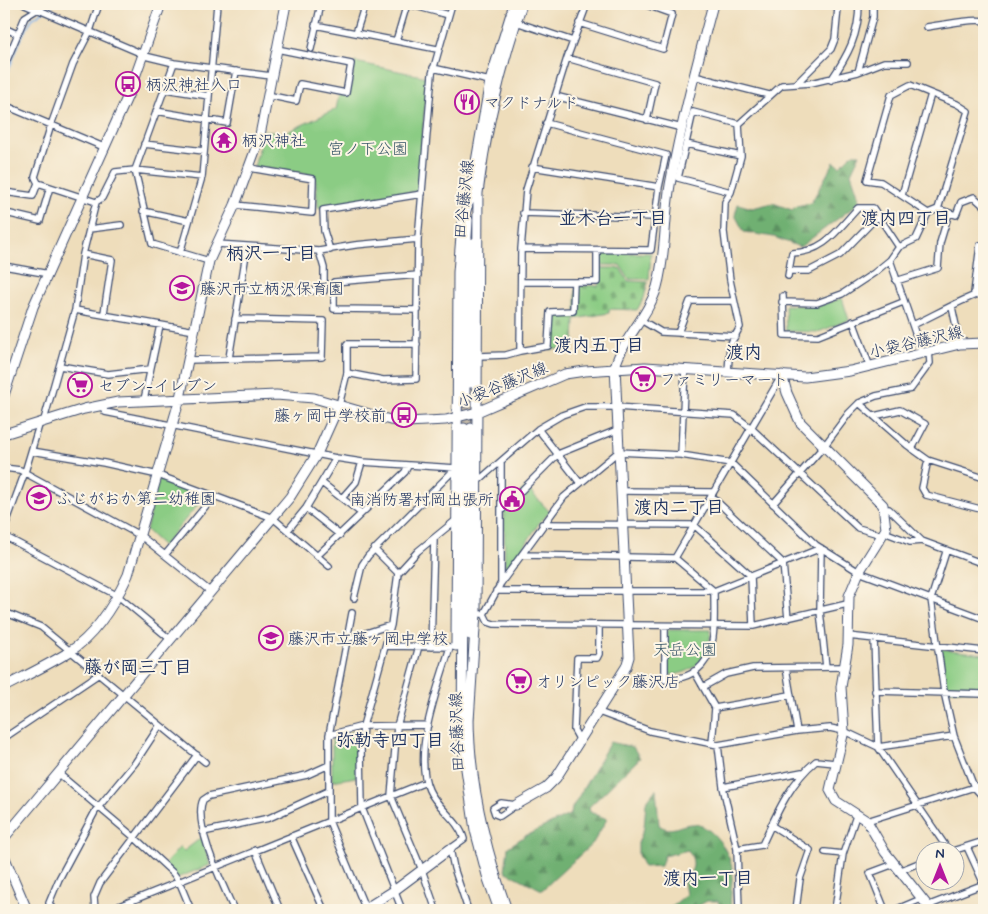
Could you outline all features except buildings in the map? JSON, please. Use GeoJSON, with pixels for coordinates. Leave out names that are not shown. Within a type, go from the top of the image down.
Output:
{"type":"FeatureCollection","features":[{"type":"Feature","properties":{"kind":"main road"},"geometry":{"type":"LineString","coordinates":[[4,395],[34,307],[82,197],[106,148],[145,55],[161,4]]}},
{"type":"Feature","properties":{"kind":"main road"},"geometry":{"type":"LineString","coordinates":[[4,687],[71,651],[97,626],[118,596],[141,536],[180,398],[209,261],[250,168],[258,140],[286,4]]}},
{"type":"Feature","properties":{"kind":"main road","name":"田谷藤沢線"},"geometry":{"type":"LineString","coordinates":[[514,4],[490,81],[470,197],[465,271],[468,402],[472,270],[478,187],[497,85],[522,4]]}},
{"type":"Feature","properties":{"kind":"main road"},"geometry":{"type":"LineString","coordinates":[[516,805],[546,788],[556,778],[579,738],[626,666],[629,657],[615,368],[622,347],[642,320],[658,285],[670,187],[694,76],[713,4]]}},
{"type":"Feature","properties":{"kind":"main road"},"geometry":{"type":"LineString","coordinates":[[469,721],[480,614],[477,412],[478,187]]}},
{"type":"Feature","properties":{"kind":"main road"},"geometry":{"type":"LineString","coordinates":[[462,678],[453,647],[458,418],[458,272],[462,224],[470,197]]}},
{"type":"Feature","properties":{"kind":"main road","name":"小袋谷藤沢線"},"geometry":{"type":"LineString","coordinates":[[4,434],[42,421],[102,405],[180,398],[295,396],[339,405],[376,417],[406,422],[458,418],[477,412],[565,374],[615,368],[827,375],[870,367],[960,344],[984,342]]}},
{"type":"Feature","properties":{"kind":"main road"},"geometry":{"type":"LineString","coordinates":[[782,375],[797,417],[883,504],[885,510],[883,534],[850,589],[847,604],[848,636],[841,687],[844,730],[841,748],[835,763],[830,790],[831,795],[840,804],[867,821],[896,867],[929,908]]}},
{"type":"Feature","properties":{"kind":"main road"},"geometry":{"type":"LineString","coordinates":[[4,838],[273,518],[301,482],[317,454],[339,405]]}},
{"type":"Feature","properties":{"kind":"main road","name":"田谷藤沢線"},"geometry":{"type":"LineString","coordinates":[[499,910],[485,871],[471,812],[462,742],[468,428],[469,721],[474,788],[495,877],[507,910]]}},
{"type":"Feature","properties":{"kind":"main road"},"geometry":{"type":"LineString","coordinates":[[364,910],[395,890],[450,849]]}},
{"type":"Feature","properties":{"kind":"main road"},"geometry":{"type":"LineString","coordinates":[[4,856],[27,910]]}},
{"type":"Feature","properties":{"kind":"street"},"geometry":{"type":"LineString","coordinates":[[25,4],[145,55],[174,63],[271,76]]}},
{"type":"Feature","properties":{"kind":"street"},"geometry":{"type":"LineString","coordinates":[[4,67],[25,17],[46,4]]}},
{"type":"Feature","properties":{"kind":"street"},"geometry":{"type":"LineString","coordinates":[[4,192],[33,196],[38,183],[35,172],[51,125],[73,64],[90,31],[99,4]]}},
{"type":"Feature","properties":{"kind":"street"},"geometry":{"type":"LineString","coordinates":[[180,253],[202,177],[217,4]]}},
{"type":"Feature","properties":{"kind":"street"},"geometry":{"type":"LineString","coordinates":[[311,48],[322,4]]}},
{"type":"Feature","properties":{"kind":"street"},"geometry":{"type":"LineString","coordinates":[[356,33],[365,4]]}},
{"type":"Feature","properties":{"kind":"street"},"geometry":{"type":"LineString","coordinates":[[396,41],[408,4],[448,15]]}},
{"type":"Feature","properties":{"kind":"street"},"geometry":{"type":"LineString","coordinates":[[347,373],[383,380],[416,379],[418,239],[433,68],[437,49],[452,4]]}},
{"type":"Feature","properties":{"kind":"street"},"geometry":{"type":"LineString","coordinates":[[520,350],[523,212],[532,167],[567,58],[587,4]]}},
{"type":"Feature","properties":{"kind":"street"},"geometry":{"type":"LineString","coordinates":[[580,23],[664,49],[672,14],[644,4]]}},
{"type":"Feature","properties":{"kind":"street"},"geometry":{"type":"LineString","coordinates":[[797,83],[831,49],[835,39],[839,6],[828,4]]}},
{"type":"Feature","properties":{"kind":"street"},"geometry":{"type":"LineString","coordinates":[[831,80],[848,54],[859,21],[859,4]]}},
{"type":"Feature","properties":{"kind":"street"},"geometry":{"type":"LineString","coordinates":[[858,72],[873,17],[873,4]]}},
{"type":"Feature","properties":{"kind":"street"},"geometry":{"type":"LineString","coordinates":[[928,27],[966,22],[974,19],[984,21]]}},
{"type":"Feature","properties":{"kind":"street"},"geometry":{"type":"LineString","coordinates":[[516,22],[573,41]]}},
{"type":"Feature","properties":{"kind":"street"},"geometry":{"type":"LineString","coordinates":[[316,25],[437,49]]}},
{"type":"Feature","properties":{"kind":"street"},"geometry":{"type":"LineString","coordinates":[[4,28],[17,34]]}},
{"type":"Feature","properties":{"kind":"street"},"geometry":{"type":"LineString","coordinates":[[267,95],[296,101],[300,84],[346,93],[351,64],[277,49]]}},
{"type":"Feature","properties":{"kind":"street"},"geometry":{"type":"LineString","coordinates":[[567,58],[655,83],[647,120]]}},
{"type":"Feature","properties":{"kind":"street"},"geometry":{"type":"LineString","coordinates":[[728,371],[730,345],[740,327],[734,301],[724,232],[725,202],[731,192],[741,156],[739,124],[782,85],[831,80],[884,62],[908,62]]}},
{"type":"Feature","properties":{"kind":"street"},"geometry":{"type":"LineString","coordinates":[[174,63],[135,170],[152,244],[209,261]]}},
{"type":"Feature","properties":{"kind":"street"},"geometry":{"type":"LineString","coordinates":[[433,68],[490,81]]}},
{"type":"Feature","properties":{"kind":"street"},"geometry":{"type":"LineString","coordinates":[[156,111],[227,123],[236,71]]}},
{"type":"Feature","properties":{"kind":"street"},"geometry":{"type":"LineString","coordinates":[[694,76],[769,95]]}},
{"type":"Feature","properties":{"kind":"street"},"geometry":{"type":"LineString","coordinates":[[928,212],[881,182],[867,180],[891,95],[910,85],[968,111],[938,209]]}},
{"type":"Feature","properties":{"kind":"street"},"geometry":{"type":"LineString","coordinates":[[165,89],[209,96]]}},
{"type":"Feature","properties":{"kind":"street"},"geometry":{"type":"LineString","coordinates":[[902,194],[931,94]]}},
{"type":"Feature","properties":{"kind":"street"},"geometry":{"type":"LineString","coordinates":[[555,96],[682,128]]}},
{"type":"Feature","properties":{"kind":"street"},"geometry":{"type":"LineString","coordinates":[[4,105],[106,148]]}},
{"type":"Feature","properties":{"kind":"street"},"geometry":{"type":"LineString","coordinates":[[731,192],[678,178],[693,112],[739,124]]}},
{"type":"Feature","properties":{"kind":"street"},"geometry":{"type":"LineString","coordinates":[[521,249],[651,250],[654,217],[666,155],[546,123]]}},
{"type":"Feature","properties":{"kind":"street"},"geometry":{"type":"LineString","coordinates":[[144,144],[204,152]]}},
{"type":"Feature","properties":{"kind":"street"},"geometry":{"type":"LineString","coordinates":[[686,144],[741,156]]}},
{"type":"Feature","properties":{"kind":"street"},"geometry":{"type":"LineString","coordinates":[[532,167],[659,187]]}},
{"type":"Feature","properties":{"kind":"street"},"geometry":{"type":"LineString","coordinates":[[235,205],[312,213],[313,178],[250,168]]}},
{"type":"Feature","properties":{"kind":"street"},"geometry":{"type":"LineString","coordinates":[[4,529],[60,366],[75,310],[83,254],[96,202],[102,198],[116,172],[135,170],[202,177]]}},
{"type":"Feature","properties":{"kind":"street"},"geometry":{"type":"LineString","coordinates":[[38,183],[96,202]]}},
{"type":"Feature","properties":{"kind":"street"},"geometry":{"type":"LineString","coordinates":[[4,205],[6,213],[40,221],[50,187]]}},
{"type":"Feature","properties":{"kind":"street"},"geometry":{"type":"LineString","coordinates":[[330,250],[324,231],[324,210],[422,194]]}},
{"type":"Feature","properties":{"kind":"street"},"geometry":{"type":"LineString","coordinates":[[903,302],[818,336],[784,335],[783,299],[817,303],[842,294],[890,260],[899,247],[916,239],[928,212],[938,209],[956,215],[961,202],[974,197],[984,206]]}},
{"type":"Feature","properties":{"kind":"street"},"geometry":{"type":"LineString","coordinates":[[879,215],[840,255],[809,271],[788,273],[792,252],[806,252],[823,245],[858,208],[873,208],[879,215],[899,247]]}},
{"type":"Feature","properties":{"kind":"street"},"geometry":{"type":"LineString","coordinates":[[143,210],[189,221]]}},
{"type":"Feature","properties":{"kind":"street"},"geometry":{"type":"LineString","coordinates":[[523,212],[654,217]]}},
{"type":"Feature","properties":{"kind":"street"},"geometry":{"type":"LineString","coordinates":[[896,281],[938,268],[940,243],[949,213]]}},
{"type":"Feature","properties":{"kind":"street"},"geometry":{"type":"LineString","coordinates":[[89,229],[121,225]]}},
{"type":"Feature","properties":{"kind":"street"},"geometry":{"type":"LineString","coordinates":[[217,244],[247,248],[319,251],[355,245],[418,239]]}},
{"type":"Feature","properties":{"kind":"street"},"geometry":{"type":"LineString","coordinates":[[974,293],[980,245]]}},
{"type":"Feature","properties":{"kind":"street"},"geometry":{"type":"LineString","coordinates":[[229,358],[247,248]]}},
{"type":"Feature","properties":{"kind":"street"},"geometry":{"type":"LineString","coordinates":[[521,282],[597,282],[597,250]]}},
{"type":"Feature","properties":{"kind":"street"},"geometry":{"type":"LineString","coordinates":[[240,290],[324,291],[324,268],[319,251]]}},
{"type":"Feature","properties":{"kind":"street"},"geometry":{"type":"LineString","coordinates":[[83,254],[112,260],[104,313]]}},
{"type":"Feature","properties":{"kind":"street"},"geometry":{"type":"LineString","coordinates":[[773,504],[859,403],[876,396],[911,389],[930,363],[903,302],[890,260]]}},
{"type":"Feature","properties":{"kind":"street"},"geometry":{"type":"LineString","coordinates":[[4,266],[49,274]]}},
{"type":"Feature","properties":{"kind":"street"},"geometry":{"type":"LineString","coordinates":[[418,275],[334,282],[334,309],[418,310]]}},
{"type":"Feature","properties":{"kind":"street"},"geometry":{"type":"LineString","coordinates":[[478,356],[506,355],[520,350],[548,346],[550,312],[573,312],[574,282]]}},
{"type":"Feature","properties":{"kind":"street"},"geometry":{"type":"LineString","coordinates":[[913,325],[952,307],[974,293],[984,293]]}},
{"type":"Feature","properties":{"kind":"street"},"geometry":{"type":"LineString","coordinates":[[678,333],[690,301],[734,301]]}},
{"type":"Feature","properties":{"kind":"street"},"geometry":{"type":"LineString","coordinates":[[952,307],[960,344]]}},
{"type":"Feature","properties":{"kind":"street"},"geometry":{"type":"LineString","coordinates":[[75,310],[104,313],[194,331]]}},
{"type":"Feature","properties":{"kind":"street"},"geometry":{"type":"LineString","coordinates":[[188,360],[322,357],[323,321],[235,319]]}},
{"type":"Feature","properties":{"kind":"street"},"geometry":{"type":"LineString","coordinates":[[642,320],[661,332],[736,336]]}},
{"type":"Feature","properties":{"kind":"street"},"geometry":{"type":"LineString","coordinates":[[853,321],[870,367]]}},
{"type":"Feature","properties":{"kind":"street"},"geometry":{"type":"LineString","coordinates":[[144,400],[160,325]]}},
{"type":"Feature","properties":{"kind":"street"},"geometry":{"type":"LineString","coordinates":[[339,405],[347,373],[347,344],[417,344]]}},
{"type":"Feature","properties":{"kind":"street"},"geometry":{"type":"LineString","coordinates":[[60,366],[108,374],[150,369]]}},
{"type":"Feature","properties":{"kind":"street"},"geometry":{"type":"LineString","coordinates":[[681,455],[685,369]]}},
{"type":"Feature","properties":{"kind":"street"},"geometry":{"type":"LineString","coordinates":[[675,558],[782,375]]}},
{"type":"Feature","properties":{"kind":"street"},"geometry":{"type":"LineString","coordinates":[[859,403],[912,449],[928,460],[984,478]]}},
{"type":"Feature","properties":{"kind":"street"},"geometry":{"type":"LineString","coordinates":[[102,405],[106,412],[336,458],[408,466],[456,468]]}},
{"type":"Feature","properties":{"kind":"street"},"geometry":{"type":"LineString","coordinates":[[478,481],[538,429],[562,415],[584,407],[616,407],[734,415],[751,428],[858,528],[910,542],[922,541]]}},
{"type":"Feature","properties":{"kind":"street"},"geometry":{"type":"LineString","coordinates":[[874,416],[900,410],[925,424],[912,449]]}},
{"type":"Feature","properties":{"kind":"street"},"geometry":{"type":"LineString","coordinates":[[538,429],[580,483]]}},
{"type":"Feature","properties":{"kind":"street"},"geometry":{"type":"LineString","coordinates":[[502,510],[558,454],[617,430]]}},
{"type":"Feature","properties":{"kind":"street"},"geometry":{"type":"LineString","coordinates":[[32,451],[104,463],[158,475],[273,518],[329,566]]}},
{"type":"Feature","properties":{"kind":"street"},"geometry":{"type":"LineString","coordinates":[[847,604],[753,626],[494,624],[488,622],[480,614],[542,524],[564,497],[618,452],[681,455],[731,463],[820,548],[859,572],[984,620]]}},
{"type":"Feature","properties":{"kind":"street"},"geometry":{"type":"LineString","coordinates":[[288,530],[306,508],[336,458]]}},
{"type":"Feature","properties":{"kind":"street"},"geometry":{"type":"LineString","coordinates":[[928,460],[922,488],[926,495],[984,510]]}},
{"type":"Feature","properties":{"kind":"street"},"geometry":{"type":"LineString","coordinates":[[342,498],[356,482],[362,462]]}},
{"type":"Feature","properties":{"kind":"street"},"geometry":{"type":"LineString","coordinates":[[501,462],[501,583]]}},
{"type":"Feature","properties":{"kind":"street"},"geometry":{"type":"LineString","coordinates":[[318,555],[405,472],[408,466]]}},
{"type":"Feature","properties":{"kind":"street"},"geometry":{"type":"LineString","coordinates":[[4,468],[25,472],[141,536],[211,592]]}},
{"type":"Feature","properties":{"kind":"street"},"geometry":{"type":"LineString","coordinates":[[354,598],[362,565],[374,549],[425,501],[456,468]]}},
{"type":"Feature","properties":{"kind":"street"},"geometry":{"type":"LineString","coordinates":[[322,483],[361,513]]}},
{"type":"Feature","properties":{"kind":"street"},"geometry":{"type":"LineString","coordinates":[[621,491],[712,494],[783,563],[788,619]]}},
{"type":"Feature","properties":{"kind":"street"},"geometry":{"type":"LineString","coordinates":[[165,554],[214,496]]}},
{"type":"Feature","properties":{"kind":"street"},"geometry":{"type":"LineString","coordinates":[[306,508],[340,535]]}},
{"type":"Feature","properties":{"kind":"street"},"geometry":{"type":"LineString","coordinates":[[885,510],[889,509],[922,541],[946,552],[984,564]]}},
{"type":"Feature","properties":{"kind":"street"},"geometry":{"type":"LineString","coordinates":[[402,910],[362,808],[361,749],[363,726],[386,646],[398,574],[418,551],[456,520]]}},
{"type":"Feature","properties":{"kind":"street"},"geometry":{"type":"LineString","coordinates":[[542,524],[694,525],[752,576],[753,626]]}},
{"type":"Feature","properties":{"kind":"street"},"geometry":{"type":"LineString","coordinates":[[4,536],[118,596],[171,640]]}},
{"type":"Feature","properties":{"kind":"street"},"geometry":{"type":"LineString","coordinates":[[431,647],[434,539]]}},
{"type":"Feature","properties":{"kind":"street"},"geometry":{"type":"LineString","coordinates":[[496,591],[714,591],[820,548]]}},
{"type":"Feature","properties":{"kind":"street"},"geometry":{"type":"LineString","coordinates":[[820,548],[820,611],[826,667]]}},
{"type":"Feature","properties":{"kind":"street"},"geometry":{"type":"LineString","coordinates":[[374,549],[398,574]]}},
{"type":"Feature","properties":{"kind":"street"},"geometry":{"type":"LineString","coordinates":[[946,552],[931,599],[944,692],[954,736],[974,787],[984,798]]}},
{"type":"Feature","properties":{"kind":"street"},"geometry":{"type":"LineString","coordinates":[[522,555],[675,558],[714,591],[713,648],[708,658],[694,671],[677,680],[664,680],[665,626]]}},
{"type":"Feature","properties":{"kind":"street"},"geometry":{"type":"LineString","coordinates":[[4,612],[40,627],[205,762]]}},
{"type":"Feature","properties":{"kind":"street"},"geometry":{"type":"LineString","coordinates":[[352,613],[329,736],[329,821],[364,910]]}},
{"type":"Feature","properties":{"kind":"street"},"geometry":{"type":"LineString","coordinates":[[347,639],[391,624]]}},
{"type":"Feature","properties":{"kind":"street"},"geometry":{"type":"LineString","coordinates":[[579,738],[574,730],[577,658],[597,658],[599,654],[599,626]]}},
{"type":"Feature","properties":{"kind":"street"},"geometry":{"type":"LineString","coordinates":[[848,636],[984,651]]}},
{"type":"Feature","properties":{"kind":"street"},"geometry":{"type":"LineString","coordinates":[[874,639],[878,748]]}},
{"type":"Feature","properties":{"kind":"street"},"geometry":{"type":"LineString","coordinates":[[386,646],[453,647],[428,725],[424,762],[426,782],[440,806],[462,830],[464,839],[450,849],[454,868],[468,910]]}},
{"type":"Feature","properties":{"kind":"street"},"geometry":{"type":"LineString","coordinates":[[419,646],[397,726],[391,796],[422,870],[436,910]]}},
{"type":"Feature","properties":{"kind":"street"},"geometry":{"type":"LineString","coordinates":[[786,668],[797,730]]}},
{"type":"Feature","properties":{"kind":"street"},"geometry":{"type":"LineString","coordinates":[[703,687],[726,674],[739,670],[844,668]]}},
{"type":"Feature","properties":{"kind":"street"},"geometry":{"type":"LineString","coordinates":[[694,671],[715,708],[715,744],[738,849],[739,910]]}},
{"type":"Feature","properties":{"kind":"street"},"geometry":{"type":"LineString","coordinates":[[4,738],[99,674]]}},
{"type":"Feature","properties":{"kind":"street"},"geometry":{"type":"LineString","coordinates":[[875,691],[984,694]]}},
{"type":"Feature","properties":{"kind":"street"},"geometry":{"type":"LineString","coordinates":[[715,708],[790,696]]}},
{"type":"Feature","properties":{"kind":"street"},"geometry":{"type":"LineString","coordinates":[[596,711],[650,731],[715,744],[797,730],[830,728],[844,730],[878,748],[943,842]]}},
{"type":"Feature","properties":{"kind":"street"},"geometry":{"type":"LineString","coordinates":[[53,910],[49,903],[59,878],[98,807],[135,763],[160,725]]}},
{"type":"Feature","properties":{"kind":"street"},"geometry":{"type":"LineString","coordinates":[[329,736],[363,726],[428,725]]}},
{"type":"Feature","properties":{"kind":"street"},"geometry":{"type":"LineString","coordinates":[[878,748],[954,736]]}},
{"type":"Feature","properties":{"kind":"street"},"geometry":{"type":"LineString","coordinates":[[95,910],[93,904],[96,890],[197,755]]}},
{"type":"Feature","properties":{"kind":"street"},"geometry":{"type":"LineString","coordinates":[[738,849],[762,845],[771,825],[802,772],[816,762],[835,763]]}},
{"type":"Feature","properties":{"kind":"street"},"geometry":{"type":"LineString","coordinates":[[234,910],[203,832],[201,808],[205,798],[307,775],[329,765]]}},
{"type":"Feature","properties":{"kind":"street"},"geometry":{"type":"LineString","coordinates":[[723,787],[802,772]]}},
{"type":"Feature","properties":{"kind":"street"},"geometry":{"type":"LineString","coordinates":[[58,774],[136,838],[179,881],[191,910]]}},
{"type":"Feature","properties":{"kind":"street"},"geometry":{"type":"LineString","coordinates":[[109,910],[426,782]]}},
{"type":"Feature","properties":{"kind":"street"},"geometry":{"type":"LineString","coordinates":[[867,821],[984,784]]}},
{"type":"Feature","properties":{"kind":"street"},"geometry":{"type":"LineString","coordinates":[[203,832],[269,818],[328,791]]}},
{"type":"Feature","properties":{"kind":"street"},"geometry":{"type":"LineString","coordinates":[[835,910],[844,854],[857,814]]}},
{"type":"Feature","properties":{"kind":"street"},"geometry":{"type":"LineString","coordinates":[[771,825],[810,850],[800,879],[796,910]]}},
{"type":"Feature","properties":{"kind":"street"},"geometry":{"type":"LineString","coordinates":[[291,836],[324,910]]}},
{"type":"Feature","properties":{"kind":"street"},"geometry":{"type":"LineString","coordinates":[[929,908],[984,884],[967,847],[984,841]]}},
{"type":"Feature","properties":{"kind":"street"},"geometry":{"type":"LineString","coordinates":[[255,850],[280,910]]}},
{"type":"Feature","properties":{"kind":"street"},"geometry":{"type":"LineString","coordinates":[[825,852],[844,854]]}},
{"type":"Feature","properties":{"kind":"street"},"geometry":{"type":"LineString","coordinates":[[885,910],[870,873],[916,862]]}},
{"type":"Feature","properties":{"kind":"street"},"geometry":{"type":"LineString","coordinates":[[895,910],[921,899]]}},
{"type":"Feature","properties":{"kind":"green space","name":"宮ノ下公園"},"geometry":{"type":"Polygon","coordinates":[[[355,62],[427,77],[418,191],[318,208],[315,175],[254,167],[264,130],[285,133],[336,109],[339,95],[349,96],[355,62]]]}},
{"type":"Feature","properties":{"kind":"green space"},"geometry":{"type":"Polygon","coordinates":[[[852,154],[860,154],[851,173],[860,200],[855,206],[800,247],[774,237],[744,232],[735,215],[738,204],[752,208],[773,203],[792,210],[796,206],[811,203],[834,162],[840,166],[852,154]]]}},
{"type":"Feature","properties":{"kind":"green space"},"geometry":{"type":"Polygon","coordinates":[[[600,253],[651,253],[649,279],[629,279],[620,265],[600,265],[600,253]]]}},
{"type":"Feature","properties":{"kind":"green space"},"geometry":{"type":"Polygon","coordinates":[[[599,268],[620,268],[628,281],[648,282],[644,298],[637,310],[609,309],[609,313],[575,319],[574,346],[551,350],[552,316],[576,314],[576,287],[578,285],[599,286],[599,268]]]}},
{"type":"Feature","properties":{"kind":"green space"},"geometry":{"type":"Polygon","coordinates":[[[842,298],[849,320],[818,332],[786,331],[785,305],[818,306],[842,298]]]}},
{"type":"Feature","properties":{"kind":"green space"},"geometry":{"type":"Polygon","coordinates":[[[159,479],[206,495],[163,546],[146,530],[159,479]]]}},
{"type":"Feature","properties":{"kind":"green space"},"geometry":{"type":"Polygon","coordinates":[[[526,487],[550,512],[539,523],[505,577],[504,507],[526,487]]]}},
{"type":"Feature","properties":{"kind":"green space","name":"天岳公園"},"geometry":{"type":"Polygon","coordinates":[[[667,630],[711,630],[707,649],[699,663],[685,672],[666,675],[667,630]]]}},
{"type":"Feature","properties":{"kind":"green space"},"geometry":{"type":"Polygon","coordinates":[[[941,649],[984,654],[984,691],[947,690],[941,649]]]}},
{"type":"Feature","properties":{"kind":"green space"},"geometry":{"type":"Polygon","coordinates":[[[354,731],[356,777],[332,781],[332,739],[354,731]]]}},
{"type":"Feature","properties":{"kind":"green space"},"geometry":{"type":"Polygon","coordinates":[[[610,742],[633,747],[640,758],[589,807],[590,812],[607,819],[593,843],[542,890],[505,871],[508,847],[525,836],[571,814],[572,808],[610,742]]]}},
{"type":"Feature","properties":{"kind":"green space"},"geometry":{"type":"Polygon","coordinates":[[[656,789],[659,825],[663,828],[672,829],[688,824],[699,825],[712,833],[723,846],[732,868],[731,910],[721,910],[718,901],[707,901],[691,910],[667,910],[686,895],[684,882],[692,870],[693,863],[688,850],[664,856],[661,866],[644,867],[638,855],[638,843],[644,828],[646,802],[656,789]]]}},
{"type":"Feature","properties":{"kind":"green space"},"geometry":{"type":"Polygon","coordinates":[[[202,837],[210,865],[177,878],[164,865],[180,847],[184,851],[202,837]]]}},
{"type":"Feature","properties":{"kind":"waterway"},"geometry":{"type":"LineString","coordinates":[[4,81],[23,34],[32,19],[54,4]]}},
{"type":"Feature","properties":{"kind":"tunnel"},"geometry":{"type":"LineString","coordinates":[[464,428],[465,402]]}},
{"type":"Feature","properties":{"kind":"tunnel"},"geometry":{"type":"LineString","coordinates":[[471,402],[471,428]]}},
{"type":"Feature","properties":{"kind":"place","name":"柄沢神社入口"},"geometry":{"type":"Point","coordinates":[128,84]}},
{"type":"Feature","properties":{"kind":"place","name":"マクドナルド"},"geometry":{"type":"Point","coordinates":[467,102]}},
{"type":"Feature","properties":{"kind":"place","name":"柄沢神社"},"geometry":{"type":"Point","coordinates":[224,140]}},
{"type":"Feature","properties":{"kind":"place","name":"藤沢市立柄沢保育園"},"geometry":{"type":"Point","coordinates":[182,288]}},
{"type":"Feature","properties":{"kind":"place","name":"ファミリーマート"},"geometry":{"type":"Point","coordinates":[643,379]}},
{"type":"Feature","properties":{"kind":"place","name":"セブン-イレブン"},"geometry":{"type":"Point","coordinates":[80,385]}},
{"type":"Feature","properties":{"kind":"place","name":"藤ヶ岡中学校前"},"geometry":{"type":"Point","coordinates":[404,415]}},
{"type":"Feature","properties":{"kind":"place","name":"ふじがおか第二幼稚園"},"geometry":{"type":"Point","coordinates":[39,498]}},
{"type":"Feature","properties":{"kind":"place","name":"南消防署村岡出張所"},"geometry":{"type":"Point","coordinates":[512,499]}},
{"type":"Feature","properties":{"kind":"place","name":"藤沢市立藤ヶ岡中学校"},"geometry":{"type":"Point","coordinates":[271,638]}},
{"type":"Feature","properties":{"kind":"place","name":"オリンピック藤沢店"},"geometry":{"type":"Point","coordinates":[519,681]}},
{"type":"Feature","properties":{"kind":"district","name":"並木台一丁目"},"geometry":{"type":"Point","coordinates":[613,218]}},
{"type":"Feature","properties":{"kind":"district","name":"渡内四丁目"},"geometry":{"type":"Point","coordinates":[906,218]}},
{"type":"Feature","properties":{"kind":"district","name":"柄沢一丁目"},"geometry":{"type":"Point","coordinates":[271,253]}},
{"type":"Feature","properties":{"kind":"district","name":"渡内五丁目"},"geometry":{"type":"Point","coordinates":[599,345]}},
{"type":"Feature","properties":{"kind":"district","name":"渡内"},"geometry":{"type":"Point","coordinates":[744,352]}},
{"type":"Feature","properties":{"kind":"district","name":"渡内二丁目"},"geometry":{"type":"Point","coordinates":[679,507]}},
{"type":"Feature","properties":{"kind":"district","name":"藤が岡三丁目"},"geometry":{"type":"Point","coordinates":[138,667]}},
{"type":"Feature","properties":{"kind":"district","name":"弥勒寺四丁目"},"geometry":{"type":"Point","coordinates":[390,740]}},
{"type":"Feature","properties":{"kind":"district","name":"渡内一丁目"},"geometry":{"type":"Point","coordinates":[708,878]}}]}
